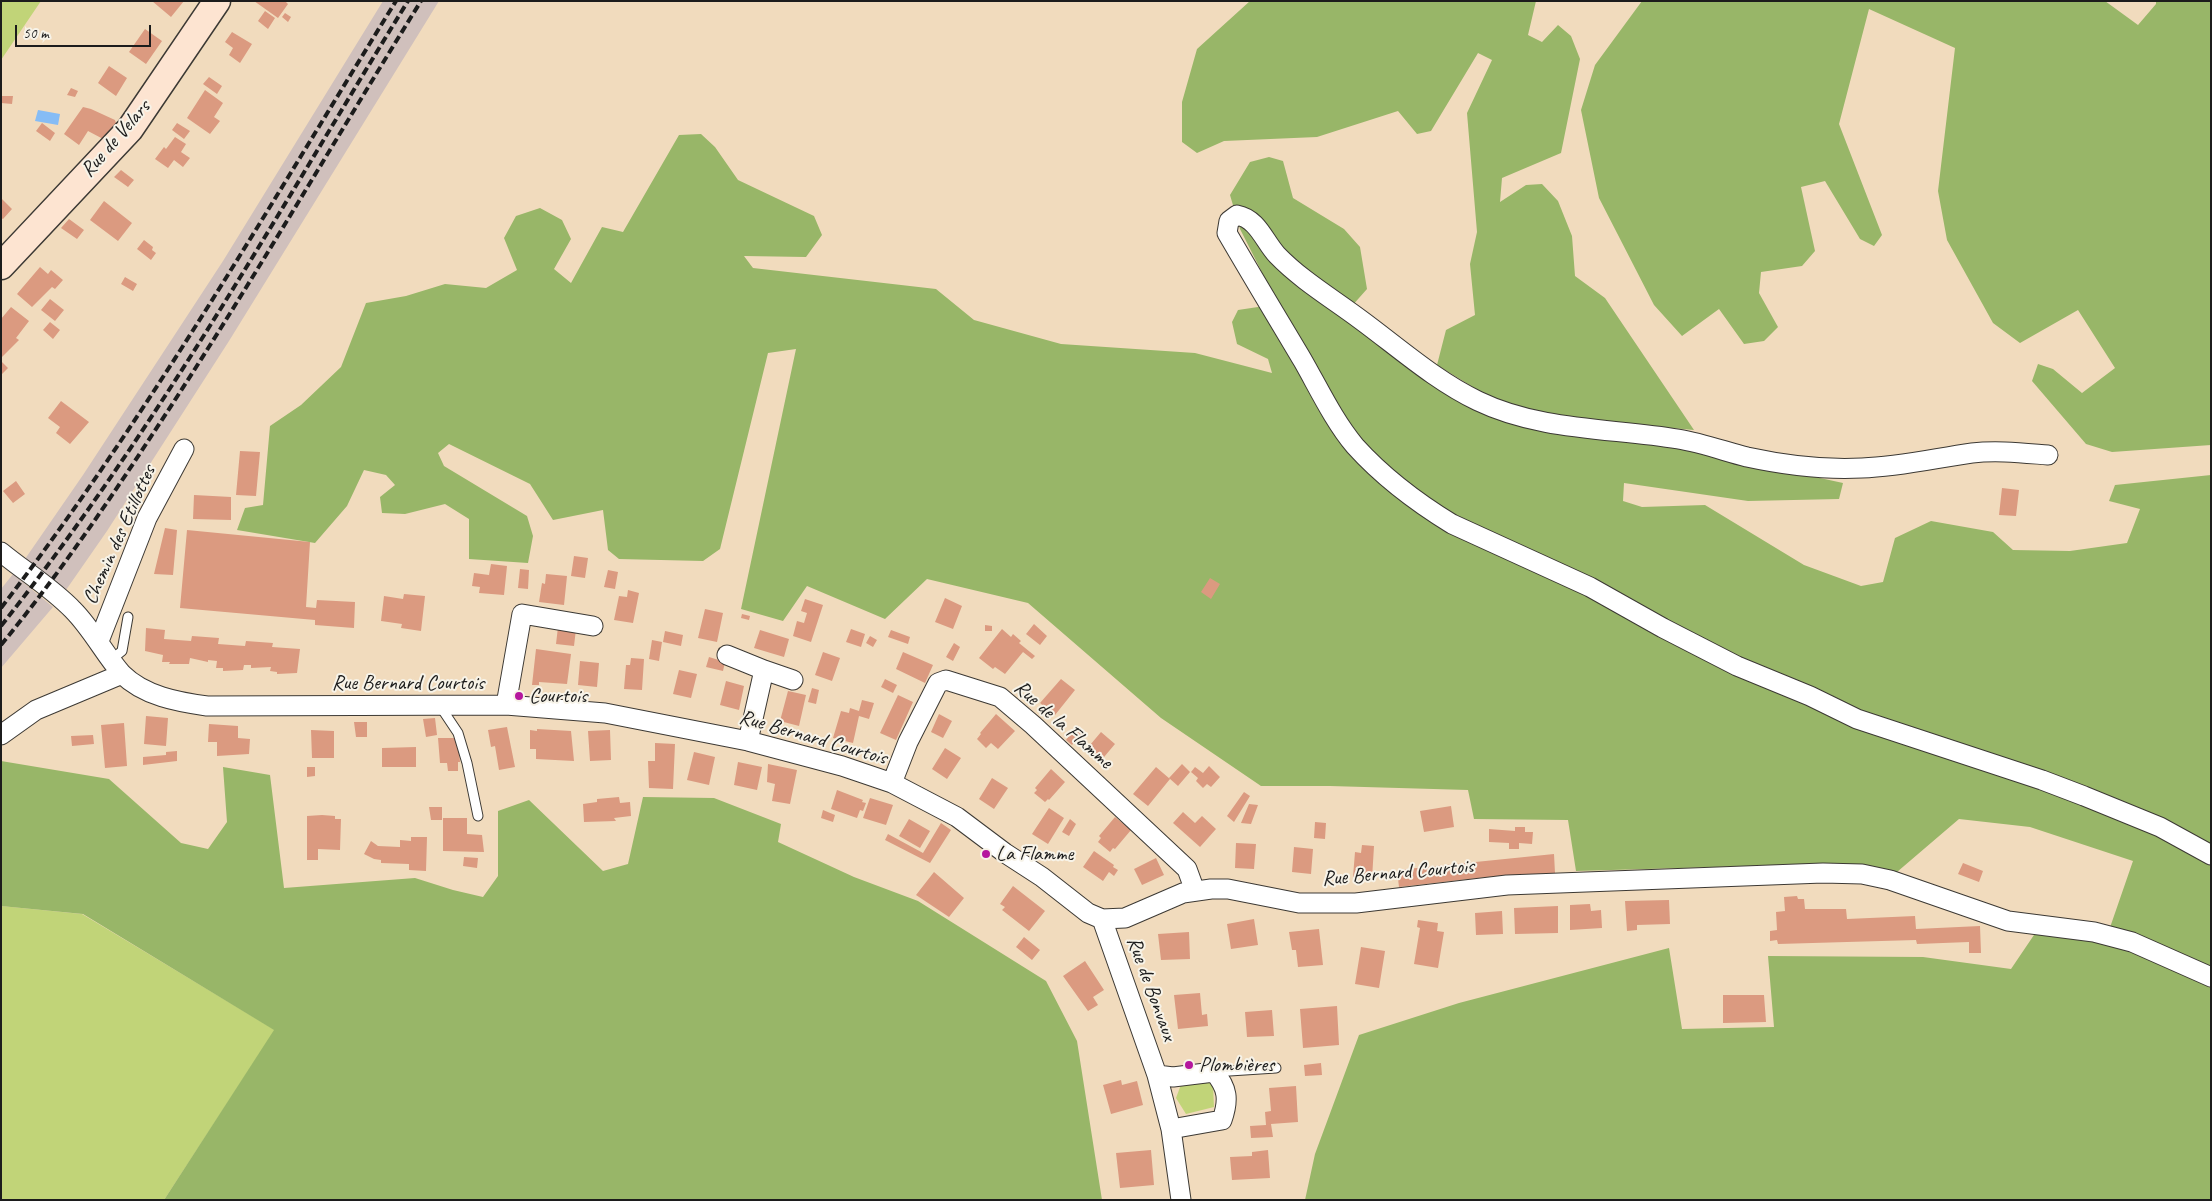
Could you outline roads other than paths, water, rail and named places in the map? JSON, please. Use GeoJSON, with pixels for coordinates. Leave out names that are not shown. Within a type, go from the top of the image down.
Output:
{"type":"FeatureCollection","features":[{"type":"Feature","properties":{"kind":"main road","name":"Rue de Velars"},"geometry":{"type":"LineString","coordinates":[[1,266],[130,129],[217,1]]}},
{"type":"Feature","properties":{"kind":"street"},"geometry":{"type":"LineString","coordinates":[[2048,455],[2001,452],[1974,453],[1914,463],[1862,468],[1829,468],[1748,457],[1697,442],[1638,432],[1584,428],[1522,418],[1476,400],[1433,373],[1298,273],[1276,254],[1257,227],[1247,217],[1238,216],[1228,221],[1230,239],[1353,444],[1374,466],[1409,496],[1430,510],[1452,524],[1590,587],[1707,651],[1857,719],[2042,780],[2084,796],[2160,827],[2211,855]]}},
{"type":"Feature","properties":{"kind":"street","name":"Chemin des Etillottes"},"geometry":{"type":"LineString","coordinates":[[99,641],[147,518],[184,449]]}},
{"type":"Feature","properties":{"kind":"street","name":"Rue Bernard Courtois"},"geometry":{"type":"LineString","coordinates":[[1,552],[72,609],[99,641],[117,667],[138,685],[159,696],[180,702],[207,706],[506,705],[605,713],[748,741],[842,766],[892,783],[957,817],[1042,877],[1088,913],[1102,919],[1125,918],[1183,894],[1195,891],[1228,889],[1299,903],[1356,903],[1507,885],[1823,872],[1852,873],[1890,880],[2008,921],[2094,932],[2132,942],[2211,977]]}},
{"type":"Feature","properties":{"kind":"street"},"geometry":{"type":"LineString","coordinates":[[506,705],[522,614],[593,626]]}},
{"type":"Feature","properties":{"kind":"street"},"geometry":{"type":"LineString","coordinates":[[728,655],[793,680]]}},
{"type":"Feature","properties":{"kind":"street"},"geometry":{"type":"LineString","coordinates":[[1,735],[36,710],[117,667]]}},
{"type":"Feature","properties":{"kind":"street"},"geometry":{"type":"LineString","coordinates":[[748,741],[764,670]]}},
{"type":"Feature","properties":{"kind":"street","name":"Rue de la Flamme"},"geometry":{"type":"LineString","coordinates":[[892,783],[908,742],[938,683],[946,680],[1000,697],[1033,725],[1187,869],[1195,891]]}},
{"type":"Feature","properties":{"kind":"street","name":"Rue de Bonvaux"},"geometry":{"type":"LineString","coordinates":[[1102,919],[1158,1075],[1171,1129],[1181,1200]]}},
{"type":"Feature","properties":{"kind":"street"},"geometry":{"type":"LineString","coordinates":[[1171,1129],[1222,1120],[1227,1106],[1224,1083],[1214,1072]]}},
{"type":"Feature","properties":{"kind":"street","name":"Rue de Bonvaux"},"geometry":{"type":"LineString","coordinates":[[1158,1075],[1173,1077],[1214,1072]]}},
{"type":"Feature","properties":{"kind":"lane"},"geometry":{"type":"LineString","coordinates":[[117,667],[128,617]]}},
{"type":"Feature","properties":{"kind":"lane"},"geometry":{"type":"LineString","coordinates":[[440,706],[458,733],[467,763],[478,816]]}},
{"type":"Feature","properties":{"kind":"lane"},"geometry":{"type":"LineString","coordinates":[[1214,1072],[1276,1068]]}},
{"type":"Feature","properties":{"kind":"water"},"geometry":{"type":"Polygon","coordinates":[[[38,110],[60,114],[58,125],[35,121],[38,110]]]}},
{"type":"Feature","properties":{"kind":"railway"},"geometry":{"type":"LineString","coordinates":[[1,608],[55,535],[157,386],[254,233],[396,1]]}},
{"type":"Feature","properties":{"kind":"railway"},"geometry":{"type":"LineString","coordinates":[[1,626],[58,552],[164,398],[214,320],[408,1]]}},
{"type":"Feature","properties":{"kind":"railway"},"geometry":{"type":"LineString","coordinates":[[1,645],[80,542],[187,382],[421,1]]}},
{"type":"Feature","properties":{"kind":"place","name":"Courtois"},"geometry":{"type":"Point","coordinates":[519,696]}},
{"type":"Feature","properties":{"kind":"place","name":"La Flamme"},"geometry":{"type":"Point","coordinates":[986,854]}},
{"type":"Feature","properties":{"kind":"place","name":"Plombières"},"geometry":{"type":"Point","coordinates":[1189,1065]}}]}
